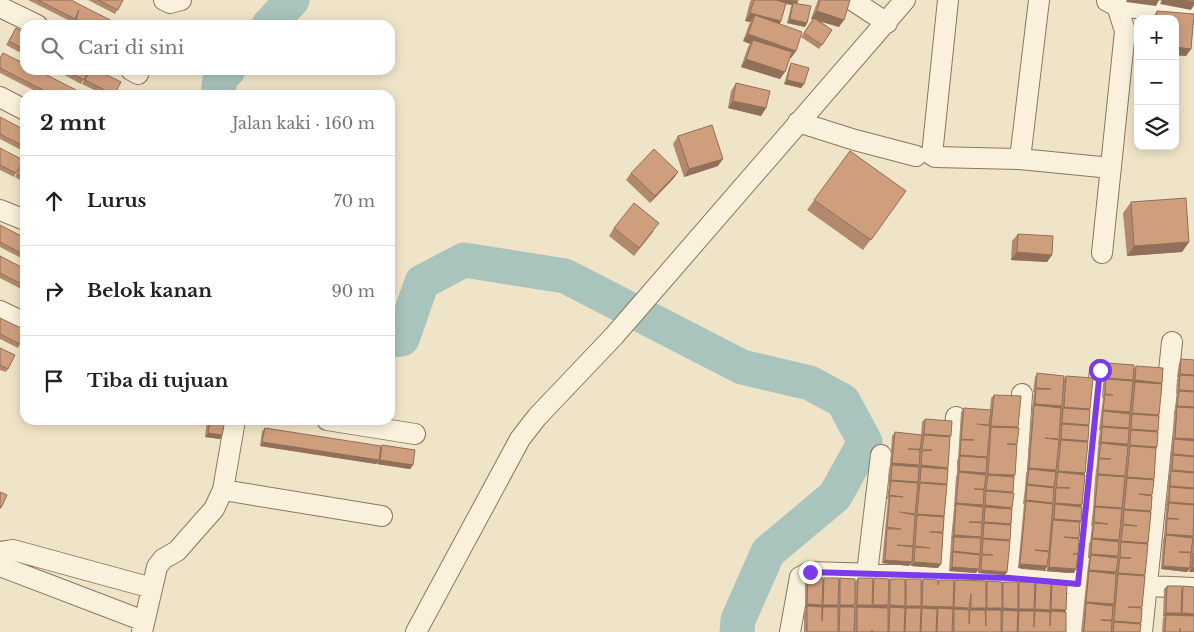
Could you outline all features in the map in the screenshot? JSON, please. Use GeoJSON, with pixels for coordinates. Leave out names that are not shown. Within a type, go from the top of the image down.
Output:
{"type":"FeatureCollection","features":[{"type":"Feature","properties":{"kind":"street"},"geometry":{"type":"LineString","coordinates":[[164,0],[170,3],[181,0]]}},
{"type":"Feature","properties":{"kind":"street"},"geometry":{"type":"LineString","coordinates":[[852,0],[887,23]]}},
{"type":"Feature","properties":{"kind":"street"},"geometry":{"type":"LineString","coordinates":[[416,632],[520,439],[537,417],[614,336],[905,0]]}},
{"type":"Feature","properties":{"kind":"street"},"geometry":{"type":"LineString","coordinates":[[948,0],[930,153],[936,158],[1020,159],[1111,168]]}},
{"type":"Feature","properties":{"kind":"street"},"geometry":{"type":"LineString","coordinates":[[1020,159],[1039,0]]}},
{"type":"Feature","properties":{"kind":"street"},"geometry":{"type":"LineString","coordinates":[[1111,3],[1194,14]]}},
{"type":"Feature","properties":{"kind":"street"},"geometry":{"type":"LineString","coordinates":[[1102,253],[1125,31],[1111,3]]}},
{"type":"Feature","properties":{"kind":"street"},"geometry":{"type":"LineString","coordinates":[[0,7],[27,20]]}},
{"type":"Feature","properties":{"kind":"street"},"geometry":{"type":"LineString","coordinates":[[0,97],[20,107]]}},
{"type":"Feature","properties":{"kind":"street"},"geometry":{"type":"LineString","coordinates":[[798,122],[855,140],[916,156]]}},
{"type":"Feature","properties":{"kind":"street"},"geometry":{"type":"LineString","coordinates":[[0,210],[20,218]]}},
{"type":"Feature","properties":{"kind":"street"},"geometry":{"type":"LineString","coordinates":[[0,311],[20,321]]}},
{"type":"Feature","properties":{"kind":"street"},"geometry":{"type":"LineString","coordinates":[[1142,632],[1172,342]]}},
{"type":"Feature","properties":{"kind":"street"},"geometry":{"type":"LineString","coordinates":[[1073,632],[1100,370]]}},
{"type":"Feature","properties":{"kind":"street"},"geometry":{"type":"LineString","coordinates":[[1010,578],[1022,394]]}},
{"type":"Feature","properties":{"kind":"street"},"geometry":{"type":"LineString","coordinates":[[942,576],[956,417]]}},
{"type":"Feature","properties":{"kind":"street"},"geometry":{"type":"LineString","coordinates":[[0,566],[143,626],[157,567],[163,558],[177,551],[192,536],[214,509],[223,490],[234,425]]}},
{"type":"Feature","properties":{"kind":"street"},"geometry":{"type":"LineString","coordinates":[[358,425],[414,434]]}},
{"type":"Feature","properties":{"kind":"street"},"geometry":{"type":"LineString","coordinates":[[867,573],[881,455]]}},
{"type":"Feature","properties":{"kind":"street"},"geometry":{"type":"LineString","coordinates":[[223,490],[382,516]]}},
{"type":"Feature","properties":{"kind":"street"},"geometry":{"type":"LineString","coordinates":[[0,552],[13,550],[152,588]]}},
{"type":"Feature","properties":{"kind":"street"},"geometry":{"type":"LineString","coordinates":[[790,632],[800,577],[810,572],[1010,578],[1078,584]]}},
{"type":"Feature","properties":{"kind":"street"},"geometry":{"type":"LineString","coordinates":[[1147,586],[1194,588]]}},
{"type":"Feature","properties":{"kind":"building"},"geometry":{"type":"Polygon","coordinates":[[[38,0],[71,0],[110,20],[78,20],[76,19],[79,10],[75,19],[38,0]]]}},
{"type":"Feature","properties":{"kind":"building"},"geometry":{"type":"Polygon","coordinates":[[[98,0],[123,0],[118,10],[98,0]]]}},
{"type":"Feature","properties":{"kind":"building"},"geometry":{"type":"Polygon","coordinates":[[[754,0],[776,0],[786,3],[781,21],[750,13],[754,0]]]}},
{"type":"Feature","properties":{"kind":"building"},"geometry":{"type":"Polygon","coordinates":[[[820,0],[850,0],[844,20],[817,11],[820,0]]]}},
{"type":"Feature","properties":{"kind":"building"},"geometry":{"type":"Polygon","coordinates":[[[793,3],[811,6],[807,23],[790,19],[793,3]]]}},
{"type":"Feature","properties":{"kind":"building"},"geometry":{"type":"Polygon","coordinates":[[[1157,11],[1194,14],[1191,49],[1179,48],[1179,15],[1156,15],[1157,11]]]}},
{"type":"Feature","properties":{"kind":"building"},"geometry":{"type":"Polygon","coordinates":[[[755,15],[802,32],[796,51],[748,34],[755,15]]]}},
{"type":"Feature","properties":{"kind":"building"},"geometry":{"type":"Polygon","coordinates":[[[814,18],[832,30],[822,45],[804,33],[814,18]]]}},
{"type":"Feature","properties":{"kind":"building"},"geometry":{"type":"Polygon","coordinates":[[[16,28],[20,30],[20,47],[9,41],[16,28]]]}},
{"type":"Feature","properties":{"kind":"building"},"geometry":{"type":"Polygon","coordinates":[[[753,40],[792,52],[785,72],[746,59],[753,40]]]}},
{"type":"Feature","properties":{"kind":"building"},"geometry":{"type":"Polygon","coordinates":[[[3,53],[20,62],[20,75],[47,75],[76,90],[43,90],[0,68],[0,58],[3,53]]]}},
{"type":"Feature","properties":{"kind":"building"},"geometry":{"type":"Polygon","coordinates":[[[791,63],[809,68],[804,84],[787,80],[791,63]]]}},
{"type":"Feature","properties":{"kind":"building"},"geometry":{"type":"Polygon","coordinates":[[[74,75],[86,75],[84,80],[74,75]]]}},
{"type":"Feature","properties":{"kind":"building"},"geometry":{"type":"Polygon","coordinates":[[[88,75],[107,75],[121,82],[117,90],[104,90],[85,80],[88,75]]]}},
{"type":"Feature","properties":{"kind":"building"},"geometry":{"type":"Polygon","coordinates":[[[736,83],[770,91],[766,108],[733,101],[736,83]]]}},
{"type":"Feature","properties":{"kind":"building"},"geometry":{"type":"Polygon","coordinates":[[[0,117],[20,127],[20,144],[0,134],[0,117]]]}},
{"type":"Feature","properties":{"kind":"building"},"geometry":{"type":"Polygon","coordinates":[[[712,125],[723,159],[689,169],[678,136],[712,125]]]}},
{"type":"Feature","properties":{"kind":"building"},"geometry":{"type":"Polygon","coordinates":[[[0,148],[20,158],[20,166],[16,173],[0,165],[0,148]]]}},
{"type":"Feature","properties":{"kind":"building"},"geometry":{"type":"Polygon","coordinates":[[[654,149],[678,172],[655,196],[631,173],[654,149]]]}},
{"type":"Feature","properties":{"kind":"building"},"geometry":{"type":"Polygon","coordinates":[[[850,151],[906,191],[871,240],[814,200],[850,151]]]}},
{"type":"Feature","properties":{"kind":"building"},"geometry":{"type":"Polygon","coordinates":[[[1186,198],[1189,242],[1134,246],[1131,202],[1186,198]]]}},
{"type":"Feature","properties":{"kind":"building"},"geometry":{"type":"Polygon","coordinates":[[[634,203],[659,223],[639,248],[614,228],[634,203]]]}},
{"type":"Feature","properties":{"kind":"building"},"geometry":{"type":"Polygon","coordinates":[[[0,225],[20,235],[20,252],[0,242],[0,225]]]}},
{"type":"Feature","properties":{"kind":"building"},"geometry":{"type":"Polygon","coordinates":[[[1018,234],[1053,236],[1052,255],[1017,252],[1018,234]]]}},
{"type":"Feature","properties":{"kind":"building"},"geometry":{"type":"Polygon","coordinates":[[[0,256],[20,266],[20,283],[0,273],[0,256]]]}},
{"type":"Feature","properties":{"kind":"building"},"geometry":{"type":"Polygon","coordinates":[[[0,318],[20,328],[20,344],[0,334],[0,318]]]}},
{"type":"Feature","properties":{"kind":"building"},"geometry":{"type":"Polygon","coordinates":[[[0,348],[15,355],[8,369],[0,365],[0,348]]]}},
{"type":"Feature","properties":{"kind":"building"},"geometry":{"type":"Polygon","coordinates":[[[1181,359],[1194,360],[1194,375],[1180,374],[1181,359]]]}},
{"type":"Feature","properties":{"kind":"building"},"geometry":{"type":"Polygon","coordinates":[[[1107,363],[1134,365],[1133,380],[1106,378],[1107,363]]]}},
{"type":"Feature","properties":{"kind":"building"},"geometry":{"type":"Polygon","coordinates":[[[1136,366],[1163,368],[1162,383],[1135,380],[1136,366]]]}},
{"type":"Feature","properties":{"kind":"building"},"geometry":{"type":"Polygon","coordinates":[[[1037,373],[1064,376],[1062,406],[1035,404],[1036,389],[1051,389],[1036,388],[1037,373]]]}},
{"type":"Feature","properties":{"kind":"building"},"geometry":{"type":"Polygon","coordinates":[[[1180,375],[1194,376],[1194,391],[1179,390],[1180,375]]]}},
{"type":"Feature","properties":{"kind":"building"},"geometry":{"type":"Polygon","coordinates":[[[1066,376],[1093,378],[1090,409],[1064,407],[1066,376]]]}},
{"type":"Feature","properties":{"kind":"building"},"geometry":{"type":"Polygon","coordinates":[[[1106,379],[1133,381],[1130,412],[1103,410],[1105,395],[1113,395],[1105,394],[1106,379]]]}},
{"type":"Feature","properties":{"kind":"building"},"geometry":{"type":"Polygon","coordinates":[[[1135,382],[1162,384],[1159,415],[1132,413],[1135,382]]]}},
{"type":"Feature","properties":{"kind":"building"},"geometry":{"type":"Polygon","coordinates":[[[1179,391],[1194,392],[1194,407],[1177,406],[1179,391]]]}},
{"type":"Feature","properties":{"kind":"building"},"geometry":{"type":"Polygon","coordinates":[[[994,395],[1021,396],[1018,427],[991,426],[994,395]]]}},
{"type":"Feature","properties":{"kind":"building"},"geometry":{"type":"Polygon","coordinates":[[[1034,405],[1061,408],[1059,439],[1045,438],[1059,440],[1056,470],[1029,468],[1034,405]]]}},
{"type":"Feature","properties":{"kind":"building"},"geometry":{"type":"Polygon","coordinates":[[[1177,407],[1194,408],[1194,439],[1175,438],[1177,407]]]}},
{"type":"Feature","properties":{"kind":"building"},"geometry":{"type":"Polygon","coordinates":[[[964,408],[991,410],[989,425],[977,424],[990,426],[987,457],[960,455],[961,440],[974,440],[961,439],[964,408]]]}},
{"type":"Feature","properties":{"kind":"building"},"geometry":{"type":"Polygon","coordinates":[[[1063,408],[1090,410],[1089,425],[1062,423],[1063,408]]]}},
{"type":"Feature","properties":{"kind":"building"},"geometry":{"type":"Polygon","coordinates":[[[1103,411],[1130,414],[1129,428],[1102,426],[1103,411]]]}},
{"type":"Feature","properties":{"kind":"building"},"geometry":{"type":"Polygon","coordinates":[[[1132,414],[1159,416],[1158,431],[1131,429],[1132,414]]]}},
{"type":"Feature","properties":{"kind":"building"},"geometry":{"type":"Polygon","coordinates":[[[925,419],[952,421],[951,436],[924,434],[925,419]]]}},
{"type":"Feature","properties":{"kind":"building"},"geometry":{"type":"Polygon","coordinates":[[[1062,424],[1089,426],[1088,441],[1061,439],[1062,424]]]}},
{"type":"Feature","properties":{"kind":"building"},"geometry":{"type":"Polygon","coordinates":[[[209,425],[224,425],[222,435],[208,433],[209,425]]]}},
{"type":"Feature","properties":{"kind":"building"},"geometry":{"type":"Polygon","coordinates":[[[991,427],[1019,428],[1017,444],[1007,444],[1017,445],[1015,475],[988,474],[991,427]]]}},
{"type":"Feature","properties":{"kind":"building"},"geometry":{"type":"Polygon","coordinates":[[[1102,427],[1129,429],[1128,444],[1101,442],[1102,427]]]}},
{"type":"Feature","properties":{"kind":"building"},"geometry":{"type":"Polygon","coordinates":[[[265,428],[381,446],[379,460],[262,442],[265,428]]]}},
{"type":"Feature","properties":{"kind":"building"},"geometry":{"type":"Polygon","coordinates":[[[1131,430],[1158,432],[1157,447],[1130,445],[1131,430]]]}},
{"type":"Feature","properties":{"kind":"building"},"geometry":{"type":"Polygon","coordinates":[[[895,432],[922,435],[920,449],[908,449],[920,450],[919,465],[892,463],[895,432]]]}},
{"type":"Feature","properties":{"kind":"building"},"geometry":{"type":"Polygon","coordinates":[[[924,435],[950,437],[948,468],[921,465],[922,451],[932,450],[922,450],[924,435]]]}},
{"type":"Feature","properties":{"kind":"building"},"geometry":{"type":"Polygon","coordinates":[[[1174,439],[1194,441],[1194,456],[1173,454],[1174,439]]]}},
{"type":"Feature","properties":{"kind":"building"},"geometry":{"type":"Polygon","coordinates":[[[1061,440],[1088,442],[1085,473],[1058,471],[1061,440]]]}},
{"type":"Feature","properties":{"kind":"building"},"geometry":{"type":"Polygon","coordinates":[[[1101,443],[1128,446],[1125,476],[1098,474],[1099,459],[1111,459],[1099,458],[1101,443]]]}},
{"type":"Feature","properties":{"kind":"building"},"geometry":{"type":"Polygon","coordinates":[[[382,445],[415,450],[413,465],[380,460],[382,445]]]}},
{"type":"Feature","properties":{"kind":"building"},"geometry":{"type":"Polygon","coordinates":[[[1130,446],[1156,448],[1154,479],[1127,477],[1130,446]]]}},
{"type":"Feature","properties":{"kind":"building"},"geometry":{"type":"Polygon","coordinates":[[[1173,455],[1194,457],[1194,472],[1172,470],[1173,455]]]}},
{"type":"Feature","properties":{"kind":"building"},"geometry":{"type":"Polygon","coordinates":[[[960,456],[987,458],[986,473],[959,471],[960,456]]]}},
{"type":"Feature","properties":{"kind":"building"},"geometry":{"type":"Polygon","coordinates":[[[892,465],[919,467],[918,482],[891,480],[892,465]]]}},
{"type":"Feature","properties":{"kind":"building"},"geometry":{"type":"Polygon","coordinates":[[[921,467],[948,469],[947,484],[920,482],[921,467]]]}},
{"type":"Feature","properties":{"kind":"building"},"geometry":{"type":"Polygon","coordinates":[[[1029,469],[1056,472],[1054,487],[1027,484],[1029,469]]]}},
{"type":"Feature","properties":{"kind":"building"},"geometry":{"type":"Polygon","coordinates":[[[1171,471],[1194,473],[1194,488],[1170,486],[1171,471]]]}},
{"type":"Feature","properties":{"kind":"building"},"geometry":{"type":"Polygon","coordinates":[[[959,472],[986,475],[984,489],[974,489],[984,490],[983,505],[956,503],[959,472]]]}},
{"type":"Feature","properties":{"kind":"building"},"geometry":{"type":"Polygon","coordinates":[[[1058,472],[1085,475],[1082,505],[1055,503],[1056,488],[1070,488],[1056,487],[1058,472]]]}},
{"type":"Feature","properties":{"kind":"building"},"geometry":{"type":"Polygon","coordinates":[[[988,475],[1014,477],[1013,492],[986,490],[988,475]]]}},
{"type":"Feature","properties":{"kind":"building"},"geometry":{"type":"Polygon","coordinates":[[[1098,475],[1125,477],[1122,508],[1095,506],[1098,475]]]}},
{"type":"Feature","properties":{"kind":"building"},"geometry":{"type":"Polygon","coordinates":[[[1127,478],[1154,480],[1152,495],[1139,494],[1152,496],[1151,511],[1124,509],[1127,478]]]}},
{"type":"Feature","properties":{"kind":"building"},"geometry":{"type":"Polygon","coordinates":[[[891,481],[918,483],[915,514],[900,512],[915,515],[913,546],[897,545],[913,547],[912,562],[885,560],[887,529],[901,529],[887,527],[890,496],[903,497],[889,495],[891,481]]]}},
{"type":"Feature","properties":{"kind":"building"},"geometry":{"type":"Polygon","coordinates":[[[920,483],[947,485],[944,516],[917,514],[920,483]]]}},
{"type":"Feature","properties":{"kind":"building"},"geometry":{"type":"Polygon","coordinates":[[[1027,485],[1054,488],[1053,503],[1026,500],[1027,485]]]}},
{"type":"Feature","properties":{"kind":"building"},"geometry":{"type":"Polygon","coordinates":[[[1170,487],[1194,489],[1194,504],[1169,502],[1170,487]]]}},
{"type":"Feature","properties":{"kind":"building"},"geometry":{"type":"Polygon","coordinates":[[[986,491],[1014,493],[1012,508],[985,505],[986,491]]]}},
{"type":"Feature","properties":{"kind":"building"},"geometry":{"type":"Polygon","coordinates":[[[0,492],[7,495],[1,508],[0,508],[0,492]]]}},
{"type":"Feature","properties":{"kind":"building"},"geometry":{"type":"Polygon","coordinates":[[[1026,501],[1053,504],[1049,551],[1035,550],[1049,552],[1047,566],[1020,564],[1026,501]]]}},
{"type":"Feature","properties":{"kind":"building"},"geometry":{"type":"Polygon","coordinates":[[[1169,503],[1194,505],[1193,536],[1166,534],[1167,519],[1179,519],[1167,518],[1169,503]]]}},
{"type":"Feature","properties":{"kind":"building"},"geometry":{"type":"Polygon","coordinates":[[[956,504],[983,507],[982,522],[969,522],[982,523],[981,537],[954,535],[956,504]]]}},
{"type":"Feature","properties":{"kind":"building"},"geometry":{"type":"Polygon","coordinates":[[[1055,504],[1082,507],[1081,521],[1054,519],[1055,504]]]}},
{"type":"Feature","properties":{"kind":"building"},"geometry":{"type":"Polygon","coordinates":[[[985,507],[1012,509],[1011,524],[984,522],[985,507]]]}},
{"type":"Feature","properties":{"kind":"building"},"geometry":{"type":"Polygon","coordinates":[[[1095,507],[1122,509],[1119,540],[1092,538],[1094,523],[1108,524],[1094,522],[1095,507]]]}},
{"type":"Feature","properties":{"kind":"building"},"geometry":{"type":"Polygon","coordinates":[[[1124,510],[1151,512],[1148,543],[1121,541],[1123,525],[1137,526],[1123,524],[1124,510]]]}},
{"type":"Feature","properties":{"kind":"building"},"geometry":{"type":"Polygon","coordinates":[[[917,515],[944,517],[943,532],[930,532],[943,533],[941,564],[914,562],[915,547],[930,548],[915,546],[917,515]]]}},
{"type":"Feature","properties":{"kind":"building"},"geometry":{"type":"Polygon","coordinates":[[[1053,520],[1080,522],[1079,538],[1064,537],[1079,539],[1078,553],[1073,554],[1078,554],[1076,569],[1049,567],[1053,520]]]}},
{"type":"Feature","properties":{"kind":"building"},"geometry":{"type":"Polygon","coordinates":[[[984,523],[1011,525],[1010,540],[983,538],[984,523]]]}},
{"type":"Feature","properties":{"kind":"building"},"geometry":{"type":"Polygon","coordinates":[[[1166,535],[1193,538],[1191,552],[1179,552],[1191,553],[1190,568],[1163,566],[1166,535]]]}},
{"type":"Feature","properties":{"kind":"building"},"geometry":{"type":"Polygon","coordinates":[[[954,537],[981,538],[980,554],[953,551],[954,537]]]}},
{"type":"Feature","properties":{"kind":"building"},"geometry":{"type":"Polygon","coordinates":[[[983,539],[1010,541],[1007,572],[981,570],[982,555],[993,555],[982,554],[983,539]]]}},
{"type":"Feature","properties":{"kind":"building"},"geometry":{"type":"Polygon","coordinates":[[[1092,539],[1119,542],[1118,556],[1091,554],[1092,539]]]}},
{"type":"Feature","properties":{"kind":"building"},"geometry":{"type":"Polygon","coordinates":[[[1121,542],[1148,544],[1145,575],[1118,573],[1120,558],[1131,558],[1120,557],[1121,542]]]}},
{"type":"Feature","properties":{"kind":"building"},"geometry":{"type":"Polygon","coordinates":[[[953,552],[980,555],[979,569],[952,567],[953,552]]]}},
{"type":"Feature","properties":{"kind":"building"},"geometry":{"type":"Polygon","coordinates":[[[1193,553],[1194,568],[1192,568],[1193,553]]]}},
{"type":"Feature","properties":{"kind":"building"},"geometry":{"type":"Polygon","coordinates":[[[1091,555],[1118,558],[1116,572],[1089,570],[1091,555]]]}},
{"type":"Feature","properties":{"kind":"building"},"geometry":{"type":"Polygon","coordinates":[[[1089,571],[1116,574],[1114,604],[1086,602],[1089,571]]]}},
{"type":"Feature","properties":{"kind":"building"},"geometry":{"type":"Polygon","coordinates":[[[1118,574],[1145,576],[1142,607],[1128,607],[1142,608],[1141,623],[1114,621],[1118,574]]]}},
{"type":"Feature","properties":{"kind":"building"},"geometry":{"type":"Polygon","coordinates":[[[808,577],[823,578],[822,605],[807,604],[808,577]]]}},
{"type":"Feature","properties":{"kind":"building"},"geometry":{"type":"Polygon","coordinates":[[[824,578],[839,578],[838,605],[823,605],[824,578]]]}},
{"type":"Feature","properties":{"kind":"building"},"geometry":{"type":"Polygon","coordinates":[[[840,578],[855,579],[855,605],[840,605],[840,578]]]}},
{"type":"Feature","properties":{"kind":"building"},"geometry":{"type":"Polygon","coordinates":[[[858,578],[873,578],[872,605],[857,605],[858,578]]]}},
{"type":"Feature","properties":{"kind":"building"},"geometry":{"type":"Polygon","coordinates":[[[874,578],[889,579],[888,605],[873,605],[874,578]]]}},
{"type":"Feature","properties":{"kind":"building"},"geometry":{"type":"Polygon","coordinates":[[[890,579],[905,579],[905,606],[890,605],[890,579]]]}},
{"type":"Feature","properties":{"kind":"building"},"geometry":{"type":"Polygon","coordinates":[[[906,579],[921,579],[921,606],[906,606],[906,579]]]}},
{"type":"Feature","properties":{"kind":"building"},"geometry":{"type":"Polygon","coordinates":[[[923,579],[938,580],[938,585],[939,580],[954,580],[953,607],[922,606],[923,579]]]}},
{"type":"Feature","properties":{"kind":"building"},"geometry":{"type":"Polygon","coordinates":[[[955,580],[986,581],[986,608],[971,608],[971,594],[969,608],[954,607],[955,580]]]}},
{"type":"Feature","properties":{"kind":"building"},"geometry":{"type":"Polygon","coordinates":[[[987,581],[1002,582],[1002,608],[987,608],[987,581]]]}},
{"type":"Feature","properties":{"kind":"building"},"geometry":{"type":"Polygon","coordinates":[[[1003,582],[1018,582],[1018,609],[1003,608],[1003,582]]]}},
{"type":"Feature","properties":{"kind":"building"},"geometry":{"type":"Polygon","coordinates":[[[1019,582],[1035,582],[1034,609],[1019,609],[1019,582]]]}},
{"type":"Feature","properties":{"kind":"building"},"geometry":{"type":"Polygon","coordinates":[[[1036,582],[1051,583],[1050,610],[1035,609],[1036,582]]]}},
{"type":"Feature","properties":{"kind":"building"},"geometry":{"type":"Polygon","coordinates":[[[1052,583],[1067,583],[1066,610],[1051,609],[1052,583]]]}},
{"type":"Feature","properties":{"kind":"building"},"geometry":{"type":"Polygon","coordinates":[[[1167,586],[1182,586],[1181,613],[1166,613],[1167,586]]]}},
{"type":"Feature","properties":{"kind":"building"},"geometry":{"type":"Polygon","coordinates":[[[1183,586],[1194,587],[1194,614],[1182,613],[1183,586]]]}},
{"type":"Feature","properties":{"kind":"building"},"geometry":{"type":"Polygon","coordinates":[[[1086,603],[1113,606],[1112,620],[1101,620],[1112,621],[1111,632],[1084,632],[1086,603]]]}},
{"type":"Feature","properties":{"kind":"building"},"geometry":{"type":"Polygon","coordinates":[[[807,606],[822,607],[822,621],[823,607],[838,607],[838,632],[807,632],[807,606]]]}},
{"type":"Feature","properties":{"kind":"building"},"geometry":{"type":"Polygon","coordinates":[[[840,607],[855,607],[854,632],[839,632],[840,607]]]}},
{"type":"Feature","properties":{"kind":"building"},"geometry":{"type":"Polygon","coordinates":[[[857,607],[888,608],[888,632],[857,632],[857,607]]]}},
{"type":"Feature","properties":{"kind":"building"},"geometry":{"type":"Polygon","coordinates":[[[890,607],[905,608],[904,632],[889,632],[890,607]]]}},
{"type":"Feature","properties":{"kind":"building"},"geometry":{"type":"Polygon","coordinates":[[[906,608],[921,608],[920,632],[905,632],[906,608]]]}},
{"type":"Feature","properties":{"kind":"building"},"geometry":{"type":"Polygon","coordinates":[[[922,608],[937,609],[936,632],[921,632],[922,608]]]}},
{"type":"Feature","properties":{"kind":"building"},"geometry":{"type":"Polygon","coordinates":[[[938,608],[953,609],[952,632],[937,632],[938,608]]]}},
{"type":"Feature","properties":{"kind":"building"},"geometry":{"type":"Polygon","coordinates":[[[954,609],[969,610],[969,624],[970,610],[985,610],[986,626],[986,610],[1001,610],[1001,632],[954,632],[954,609]]]}},
{"type":"Feature","properties":{"kind":"building"},"geometry":{"type":"Polygon","coordinates":[[[1003,610],[1018,611],[1017,632],[1002,632],[1003,610]]]}},
{"type":"Feature","properties":{"kind":"building"},"geometry":{"type":"Polygon","coordinates":[[[1019,611],[1034,611],[1034,627],[1035,611],[1050,612],[1050,626],[1051,611],[1066,612],[1066,632],[1018,632],[1019,611]]]}},
{"type":"Feature","properties":{"kind":"building"},"geometry":{"type":"Polygon","coordinates":[[[1166,615],[1194,616],[1194,632],[1165,632],[1166,615]]]}},
{"type":"Feature","properties":{"kind":"building"},"geometry":{"type":"Polygon","coordinates":[[[1114,622],[1141,624],[1140,632],[1113,632],[1114,622]]]}},
{"type":"Feature","properties":{"kind":"waterway"},"geometry":{"type":"LineString","coordinates":[[274,20],[292,0]]}},
{"type":"Feature","properties":{"kind":"waterway"},"geometry":{"type":"LineString","coordinates":[[219,90],[220,78],[223,75]]}},
{"type":"Feature","properties":{"kind":"waterway"},"geometry":{"type":"LineString","coordinates":[[395,340],[402,339],[422,282],[464,260],[565,276],[742,367],[810,383],[843,401],[865,442],[835,496],[768,552],[738,620],[737,632]]}},
{"type":"Feature","properties":{"kind":"route"},"geometry":{"type":"LineString","coordinates":[[810,572],[1010,578],[1078,584],[1100,370]]}}]}
